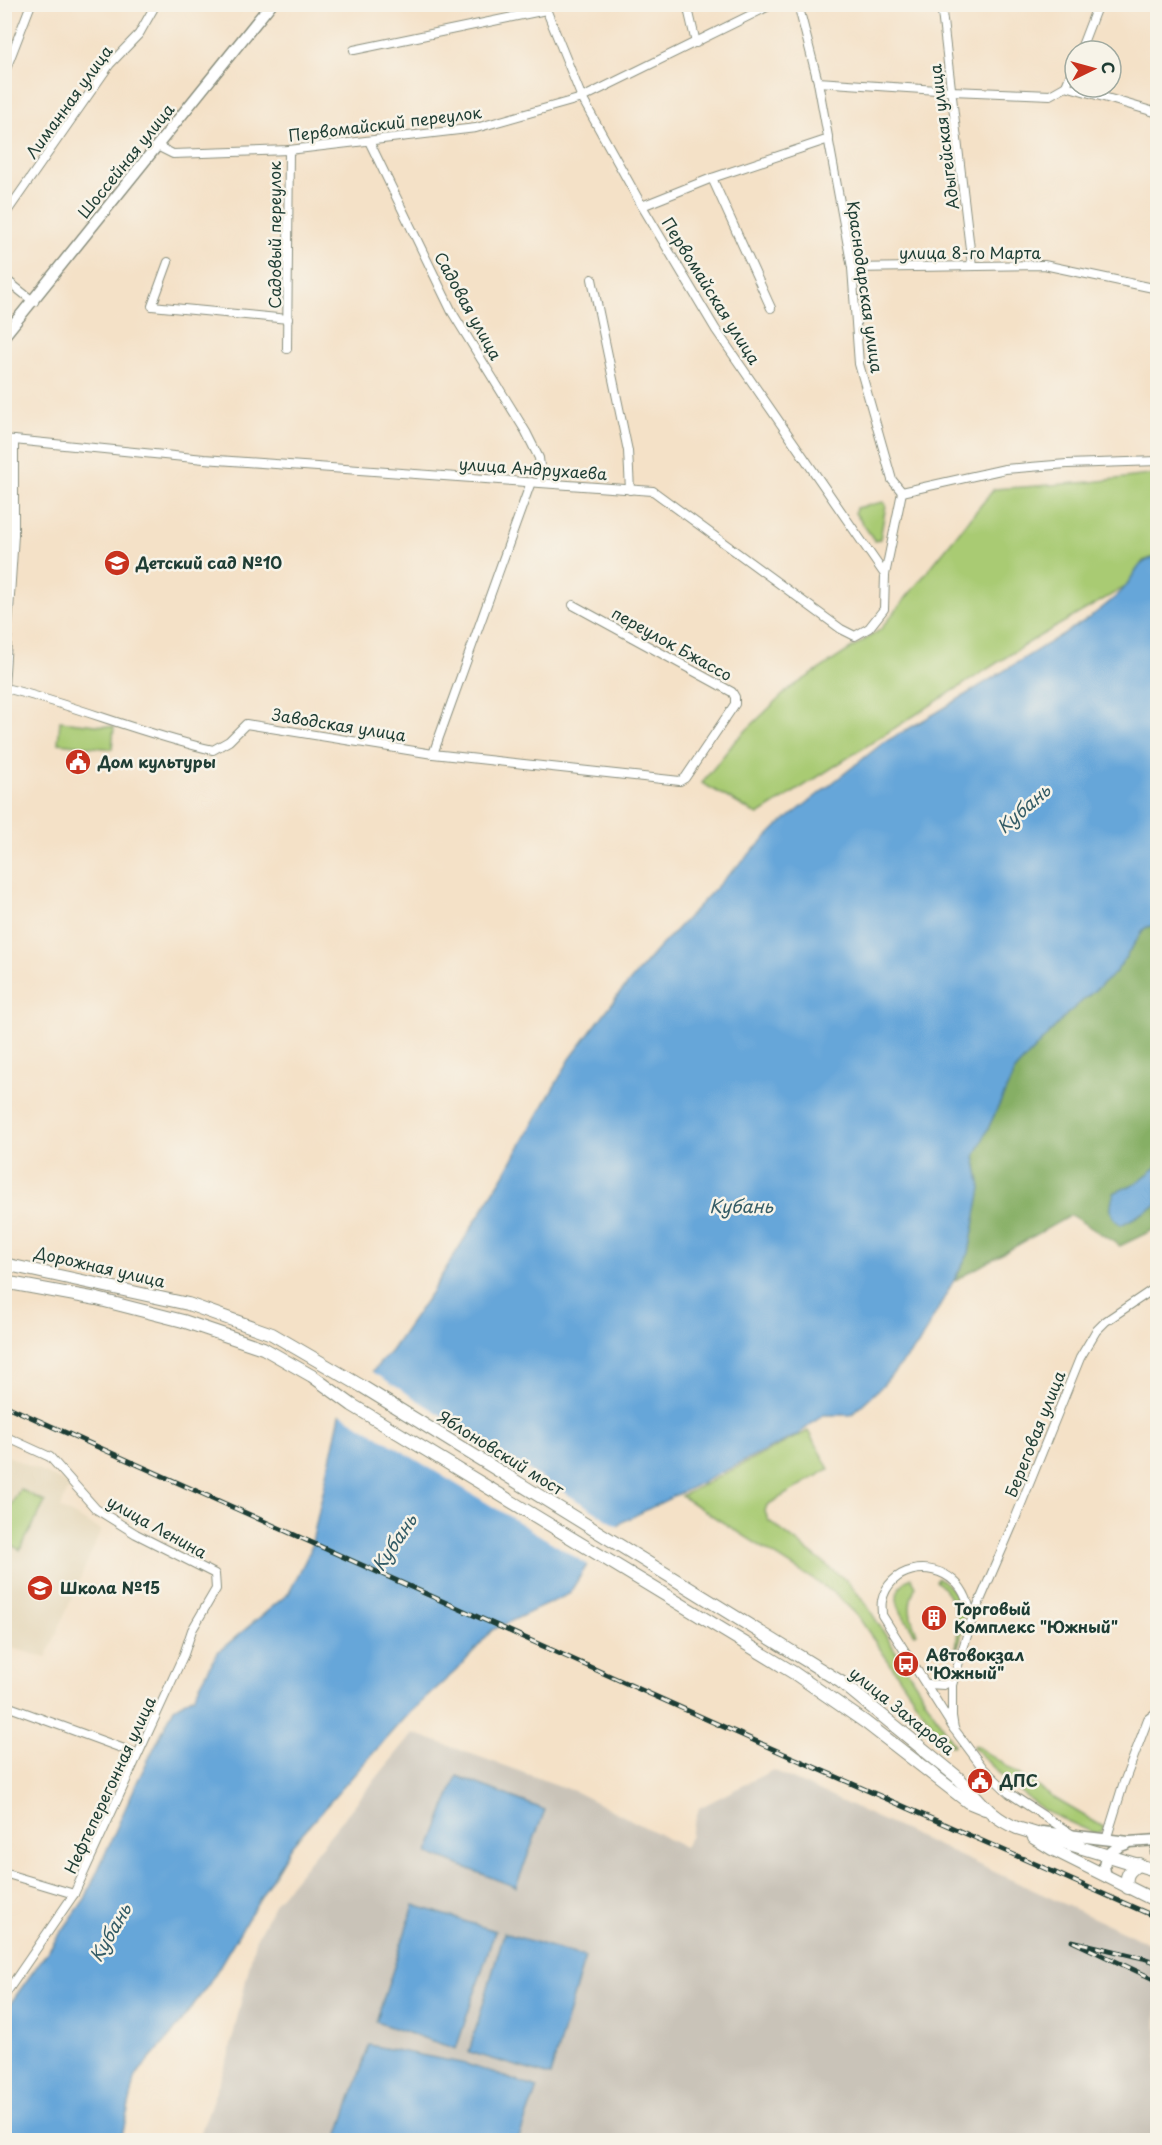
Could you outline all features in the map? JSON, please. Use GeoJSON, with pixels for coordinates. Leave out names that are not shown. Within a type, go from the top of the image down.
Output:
{"type":"FeatureCollection","features":[{"type":"Feature","properties":{"kind":"main road","name":"Шоссейная улица"},"geometry":{"type":"LineString","coordinates":[[4,336],[34,302],[271,4]]}},
{"type":"Feature","properties":{"kind":"main road","name":"Дорожная улица"},"geometry":{"type":"LineString","coordinates":[[4,1264],[188,1304]]}},
{"type":"Feature","properties":{"kind":"main road","name":"Дорожная улица"},"geometry":{"type":"LineString","coordinates":[[4,1282],[97,1299],[183,1321],[263,1348],[312,1376],[352,1405],[777,1663]]}},
{"type":"Feature","properties":{"kind":"main road","name":"Яблоновский мост"},"geometry":{"type":"LineString","coordinates":[[188,1304],[272,1334],[363,1387],[787,1649]]}},
{"type":"Feature","properties":{"kind":"main road","name":"улица Захарова"},"geometry":{"type":"LineString","coordinates":[[787,1649],[850,1689],[956,1776],[1001,1821],[1017,1828],[1158,1871]]}},
{"type":"Feature","properties":{"kind":"main road","name":"улица Захарова"},"geometry":{"type":"LineString","coordinates":[[777,1663],[865,1722],[968,1802],[987,1809]]}},
{"type":"Feature","properties":{"kind":"main road","name":"улица Захарова"},"geometry":{"type":"LineString","coordinates":[[1017,1828],[1052,1849],[1158,1902]]}},
{"type":"Feature","properties":{"kind":"main road"},"geometry":{"type":"LineString","coordinates":[[1017,1828],[1129,1842],[1158,1840]]}},
{"type":"Feature","properties":{"kind":"main road"},"geometry":{"type":"LineString","coordinates":[[1107,1877],[1103,1870],[1106,1856],[1115,1848],[1129,1842]]}},
{"type":"Feature","properties":{"kind":"main road"},"geometry":{"type":"LineString","coordinates":[[1158,1846],[1156,1852],[1158,1858]]}},
{"type":"Feature","properties":{"kind":"main road"},"geometry":{"type":"LineString","coordinates":[[1128,1888],[1126,1880],[1128,1874],[1132,1868],[1140,1864]]}},
{"type":"Feature","properties":{"kind":"street"},"geometry":{"type":"LineString","coordinates":[[4,74],[31,4]]}},
{"type":"Feature","properties":{"kind":"street","name":"Лиманная улица"},"geometry":{"type":"LineString","coordinates":[[4,216],[110,64],[139,34],[156,4]]}},
{"type":"Feature","properties":{"kind":"street"},"geometry":{"type":"LineString","coordinates":[[687,4],[696,43]]}},
{"type":"Feature","properties":{"kind":"street","name":"Первомайский переулок"},"geometry":{"type":"LineString","coordinates":[[157,146],[172,154],[289,150],[476,128],[582,98],[773,4]]}},
{"type":"Feature","properties":{"kind":"street","name":"Краснодарская улица"},"geometry":{"type":"LineString","coordinates":[[798,4],[818,82],[852,268],[859,364],[892,480],[902,492]]}},
{"type":"Feature","properties":{"kind":"street","name":"Адыгейская улица"},"geometry":{"type":"LineString","coordinates":[[941,4],[972,266]]}},
{"type":"Feature","properties":{"kind":"street"},"geometry":{"type":"LineString","coordinates":[[1085,39],[1098,4]]}},
{"type":"Feature","properties":{"kind":"street"},"geometry":{"type":"LineString","coordinates":[[354,50],[545,7]]}},
{"type":"Feature","properties":{"kind":"street","name":"Первомайская улица"},"geometry":{"type":"LineString","coordinates":[[545,7],[582,98],[642,206],[716,330],[885,575]]}},
{"type":"Feature","properties":{"kind":"street"},"geometry":{"type":"LineString","coordinates":[[818,82],[1050,95],[1063,88]]}},
{"type":"Feature","properties":{"kind":"street"},"geometry":{"type":"LineString","coordinates":[[1110,99],[1158,113]]}},
{"type":"Feature","properties":{"kind":"street"},"geometry":{"type":"LineString","coordinates":[[642,206],[712,178],[829,139]]}},
{"type":"Feature","properties":{"kind":"street","name":"Садовая улица"},"geometry":{"type":"LineString","coordinates":[[369,141],[452,312],[526,432],[539,459],[542,483]]}},
{"type":"Feature","properties":{"kind":"street","name":"Садовый переулок"},"geometry":{"type":"LineString","coordinates":[[287,349],[289,150]]}},
{"type":"Feature","properties":{"kind":"street"},"geometry":{"type":"LineString","coordinates":[[712,178],[771,308]]}},
{"type":"Feature","properties":{"kind":"street","name":"Садовый переулок"},"geometry":{"type":"LineString","coordinates":[[168,262],[152,306],[288,319]]}},
{"type":"Feature","properties":{"kind":"street","name":"улица 8-го Марта"},"geometry":{"type":"LineString","coordinates":[[852,268],[1044,266],[1158,289]]}},
{"type":"Feature","properties":{"kind":"street"},"geometry":{"type":"LineString","coordinates":[[4,278],[34,302]]}},
{"type":"Feature","properties":{"kind":"street"},"geometry":{"type":"LineString","coordinates":[[592,279],[628,452],[630,490]]}},
{"type":"Feature","properties":{"kind":"street","name":"улица Андрухаева"},"geometry":{"type":"LineString","coordinates":[[4,439],[204,459],[653,491],[841,629],[855,636],[869,628],[884,609],[885,575],[902,492]]}},
{"type":"Feature","properties":{"kind":"street","name":"Заводская улица"},"geometry":{"type":"LineString","coordinates":[[14,440],[14,535],[5,687],[51,699],[170,740],[213,750],[229,741],[246,724],[433,754],[680,781],[685,778]]}},
{"type":"Feature","properties":{"kind":"street"},"geometry":{"type":"LineString","coordinates":[[902,492],[1005,470],[1067,464],[1158,461]]}},
{"type":"Feature","properties":{"kind":"street"},"geometry":{"type":"LineString","coordinates":[[433,754],[531,482]]}},
{"type":"Feature","properties":{"kind":"street","name":"переулок Бжассо"},"geometry":{"type":"LineString","coordinates":[[573,605],[732,692],[735,704],[685,778]]}},
{"type":"Feature","properties":{"kind":"street","name":"Береговая улица"},"geometry":{"type":"LineString","coordinates":[[954,1729],[952,1685],[972,1619],[1014,1524],[1080,1358],[1096,1331],[1106,1321],[1158,1286]]}},
{"type":"Feature","properties":{"kind":"street","name":"улица Ленина"},"geometry":{"type":"LineString","coordinates":[[4,1436],[50,1457],[96,1509],[136,1534],[215,1574]]}},
{"type":"Feature","properties":{"kind":"street"},"geometry":{"type":"LineString","coordinates":[[972,1619],[964,1594],[956,1582],[936,1570],[905,1571],[886,1591],[882,1601],[882,1615],[928,1684],[954,1729],[983,1768],[1010,1793],[1073,1835]]}},
{"type":"Feature","properties":{"kind":"street","name":"Нефтеперегонная улица"},"geometry":{"type":"LineString","coordinates":[[4,1996],[74,1894],[184,1654],[192,1630],[216,1589],[215,1574]]}},
{"type":"Feature","properties":{"kind":"street"},"geometry":{"type":"LineString","coordinates":[[928,1684],[944,1685],[956,1676]]}},
{"type":"Feature","properties":{"kind":"street"},"geometry":{"type":"LineString","coordinates":[[4,1705],[138,1754]]}},
{"type":"Feature","properties":{"kind":"street"},"geometry":{"type":"LineString","coordinates":[[1107,1840],[1123,1785],[1148,1719],[1158,1711]]}},
{"type":"Feature","properties":{"kind":"street"},"geometry":{"type":"LineString","coordinates":[[4,1873],[74,1894]]}},
{"type":"Feature","properties":{"kind":"shaded area","name":"Школа №15"},"geometry":{"type":"Polygon","coordinates":[[[8,1456],[70,1485],[60,1508],[101,1530],[46,1658],[5,1646],[4,1462],[8,1456]]]}},
{"type":"Feature","properties":{"kind":"shaded area"},"geometry":{"type":"Polygon","coordinates":[[[413,1733],[574,1791],[684,1847],[690,1837],[699,1808],[773,1770],[1157,1947],[1157,2140],[198,2140],[228,2058],[255,1941],[275,1903],[413,1733]]]}},
{"type":"Feature","properties":{"kind":"green space"},"geometry":{"type":"Polygon","coordinates":[[[1157,474],[1157,556],[1143,561],[1125,587],[1033,640],[758,815],[702,783],[735,741],[789,689],[880,630],[994,489],[1091,482],[1157,474]]]}},
{"type":"Feature","properties":{"kind":"green space"},"geometry":{"type":"Polygon","coordinates":[[[883,502],[886,505],[880,539],[875,541],[855,513],[856,508],[883,502]]]}},
{"type":"Feature","properties":{"kind":"green space"},"geometry":{"type":"Polygon","coordinates":[[[60,721],[114,727],[112,749],[58,743],[60,721]]]}},
{"type":"Feature","properties":{"kind":"green space"},"geometry":{"type":"Polygon","coordinates":[[[1157,924],[1157,1167],[1136,1183],[1114,1193],[1121,1225],[1157,1205],[1157,1228],[1120,1246],[1071,1215],[954,1281],[969,1253],[981,1188],[975,1156],[1016,1069],[1067,1014],[1115,973],[1145,928],[1157,924]]]}},
{"type":"Feature","properties":{"kind":"green space"},"geometry":{"type":"Polygon","coordinates":[[[808,1431],[829,1469],[767,1505],[765,1511],[768,1520],[847,1581],[866,1604],[954,1745],[951,1746],[934,1728],[857,1615],[833,1592],[681,1496],[808,1431]]]}},
{"type":"Feature","properties":{"kind":"green space"},"geometry":{"type":"Polygon","coordinates":[[[20,1489],[45,1502],[20,1550],[4,1540],[5,1516],[20,1489]]]}},
{"type":"Feature","properties":{"kind":"green space"},"geometry":{"type":"Polygon","coordinates":[[[911,1577],[916,1586],[911,1598],[910,1610],[917,1633],[915,1634],[901,1612],[897,1598],[898,1591],[911,1577]]]}},
{"type":"Feature","properties":{"kind":"green space"},"geometry":{"type":"Polygon","coordinates":[[[938,1577],[955,1593],[962,1611],[962,1631],[955,1654],[958,1624],[951,1600],[936,1581],[938,1577]]]}},
{"type":"Feature","properties":{"kind":"green space"},"geometry":{"type":"Polygon","coordinates":[[[975,1745],[1054,1798],[1105,1828],[1101,1832],[1094,1833],[1045,1811],[1010,1784],[973,1747],[975,1745]]]}},
{"type":"Feature","properties":{"kind":"water","name":"Кубань"},"geometry":{"type":"Polygon","coordinates":[[[1157,556],[1157,924],[1145,928],[1115,973],[1067,1014],[1016,1069],[975,1156],[981,1188],[969,1253],[918,1345],[880,1388],[851,1415],[823,1415],[797,1435],[622,1522],[594,1554],[569,1594],[492,1630],[460,1667],[405,1717],[291,1846],[209,1984],[171,2035],[136,2075],[121,2140],[5,2140],[5,2011],[85,1899],[138,1780],[174,1708],[194,1696],[218,1652],[289,1593],[310,1551],[340,1415],[359,1386],[391,1351],[431,1293],[502,1178],[570,1059],[619,994],[656,951],[778,826],[883,743],[936,713],[1089,618],[1121,592],[1141,565],[1157,556]]]}},
{"type":"Feature","properties":{"kind":"water"},"geometry":{"type":"Polygon","coordinates":[[[1157,1167],[1157,1205],[1121,1225],[1111,1211],[1114,1193],[1136,1183],[1157,1167]]]}},
{"type":"Feature","properties":{"kind":"water"},"geometry":{"type":"Polygon","coordinates":[[[457,1776],[545,1810],[516,1887],[428,1853],[457,1776]]]}},
{"type":"Feature","properties":{"kind":"water"},"geometry":{"type":"Polygon","coordinates":[[[414,1905],[495,1931],[456,2049],[376,2022],[414,1905]]]}},
{"type":"Feature","properties":{"kind":"water"},"geometry":{"type":"Polygon","coordinates":[[[504,1933],[585,1957],[550,2076],[469,2052],[504,1933]]]}},
{"type":"Feature","properties":{"kind":"water"},"geometry":{"type":"Polygon","coordinates":[[[369,2045],[466,2064],[537,2088],[518,2140],[337,2140],[369,2045]]]}},
{"type":"Feature","properties":{"kind":"pier"},"geometry":{"type":"Polygon","coordinates":[[[370,1370],[621,1528],[590,1566],[338,1412],[356,1384],[370,1370]]]}},
{"type":"Feature","properties":{"kind":"railway"},"geometry":{"type":"LineString","coordinates":[[4,1405],[773,1749],[1158,1918]]}},
{"type":"Feature","properties":{"kind":"railway"},"geometry":{"type":"LineString","coordinates":[[1158,1963],[1072,1941],[1158,1981]]}},
{"type":"Feature","properties":{"kind":"place","name":"Детский сад №10"},"geometry":{"type":"Point","coordinates":[117,563]}},
{"type":"Feature","properties":{"kind":"place","name":"Дом культуры"},"geometry":{"type":"Point","coordinates":[78,762]}},
{"type":"Feature","properties":{"kind":"place","name":"Школа №15"},"geometry":{"type":"Point","coordinates":[40,1588]}},
{"type":"Feature","properties":{"kind":"place","name":"Торговый Комплекс \"Южный\""},"geometry":{"type":"Point","coordinates":[934,1618]}},
{"type":"Feature","properties":{"kind":"place","name":"Автовокзал \"Южный\""},"geometry":{"type":"Point","coordinates":[906,1664]}},
{"type":"Feature","properties":{"kind":"place","name":"ДПС"},"geometry":{"type":"Point","coordinates":[980,1781]}}]}
